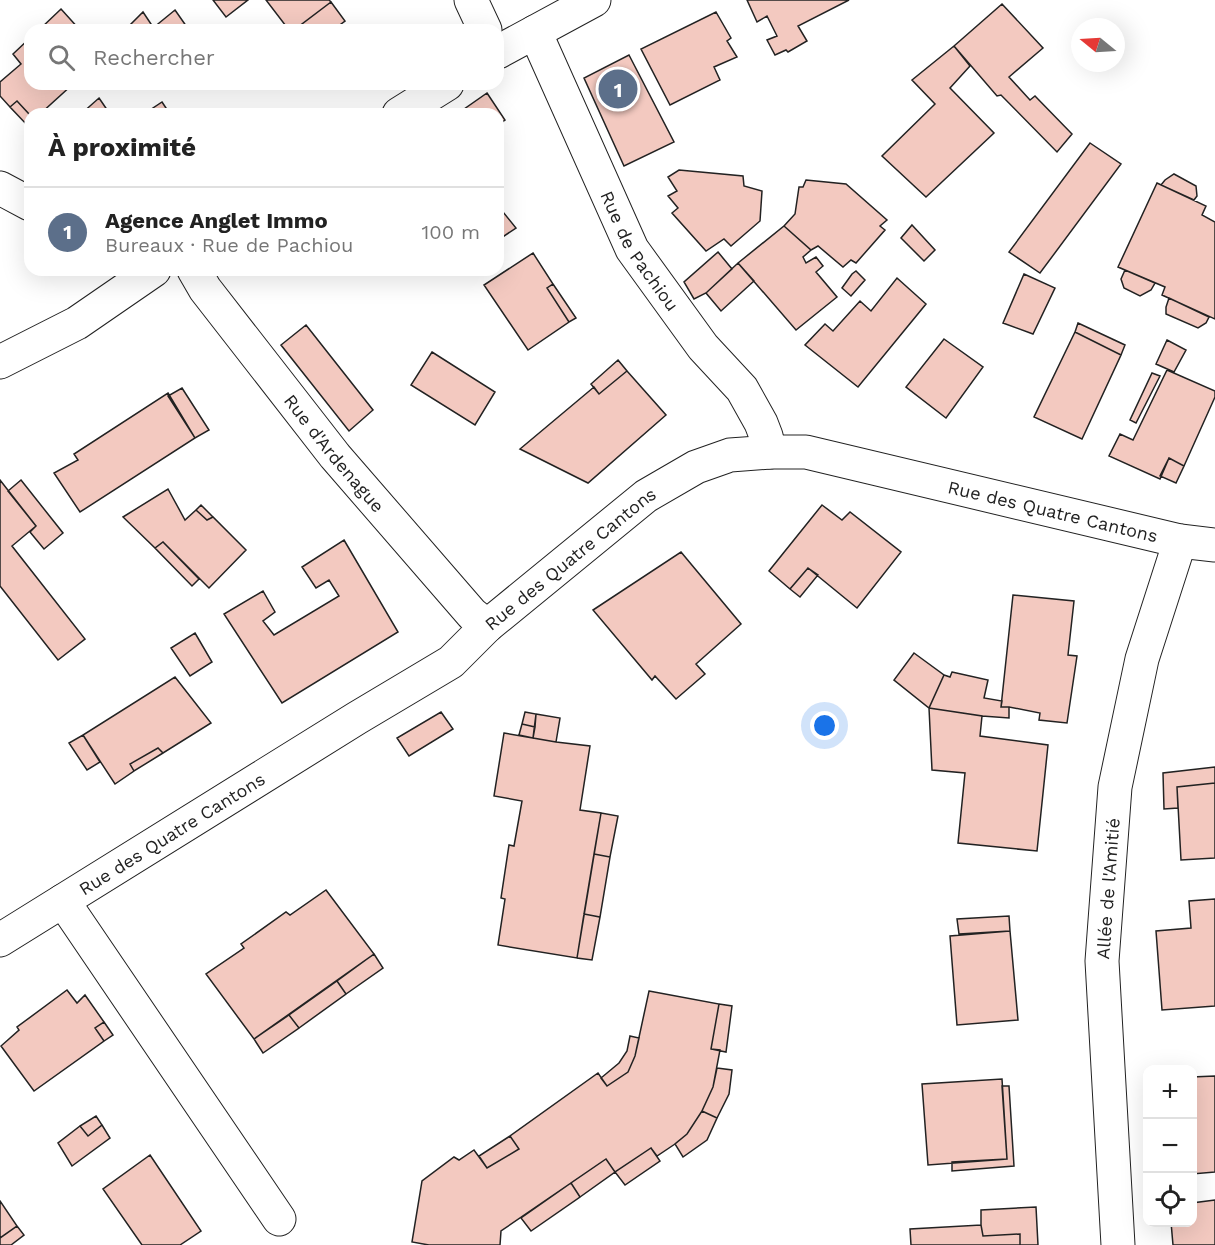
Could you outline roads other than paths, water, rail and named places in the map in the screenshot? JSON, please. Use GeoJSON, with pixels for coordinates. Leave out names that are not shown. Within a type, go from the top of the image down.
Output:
{"type":"FeatureCollection","features":[{"type":"Feature","properties":{"kind":"street"},"geometry":{"type":"LineString","coordinates":[[471,0],[482,24]]}},
{"type":"Feature","properties":{"kind":"street"},"geometry":{"type":"LineString","coordinates":[[504,49],[594,0]]}},
{"type":"Feature","properties":{"kind":"street","name":"Rue de Pachiou"},"geometry":{"type":"LineString","coordinates":[[535,32],[632,249],[703,347],[742,389],[761,423],[770,452]]}},
{"type":"Feature","properties":{"kind":"street"},"geometry":{"type":"LineString","coordinates":[[409,108],[437,90]]}},
{"type":"Feature","properties":{"kind":"street"},"geometry":{"type":"LineString","coordinates":[[0,188],[24,201]]}},
{"type":"Feature","properties":{"kind":"street","name":"Rue d'Ardenague"},"geometry":{"type":"LineString","coordinates":[[198,276],[335,456],[472,614],[487,626]]}},
{"type":"Feature","properties":{"kind":"street"},"geometry":{"type":"LineString","coordinates":[[0,362],[77,323],[119,280]]}},
{"type":"Feature","properties":{"kind":"street","name":"Rue des Quatre Cantons"},"geometry":{"type":"LineString","coordinates":[[0,940],[451,662],[487,626],[646,495],[696,467],[730,455],[806,452],[1180,541],[1215,545]]}},
{"type":"Feature","properties":{"kind":"street","name":"Allée de l'Amitié"},"geometry":{"type":"LineString","coordinates":[[1118,1245],[1102,961],[1115,787],[1142,659],[1180,541]]}},
{"type":"Feature","properties":{"kind":"street"},"geometry":{"type":"LineString","coordinates":[[63,901],[279,1219]]}},
{"type":"Feature","properties":{"kind":"place","name":"Agence Anglet Immo"},"geometry":{"type":"Point","coordinates":[618,89]}}]}
